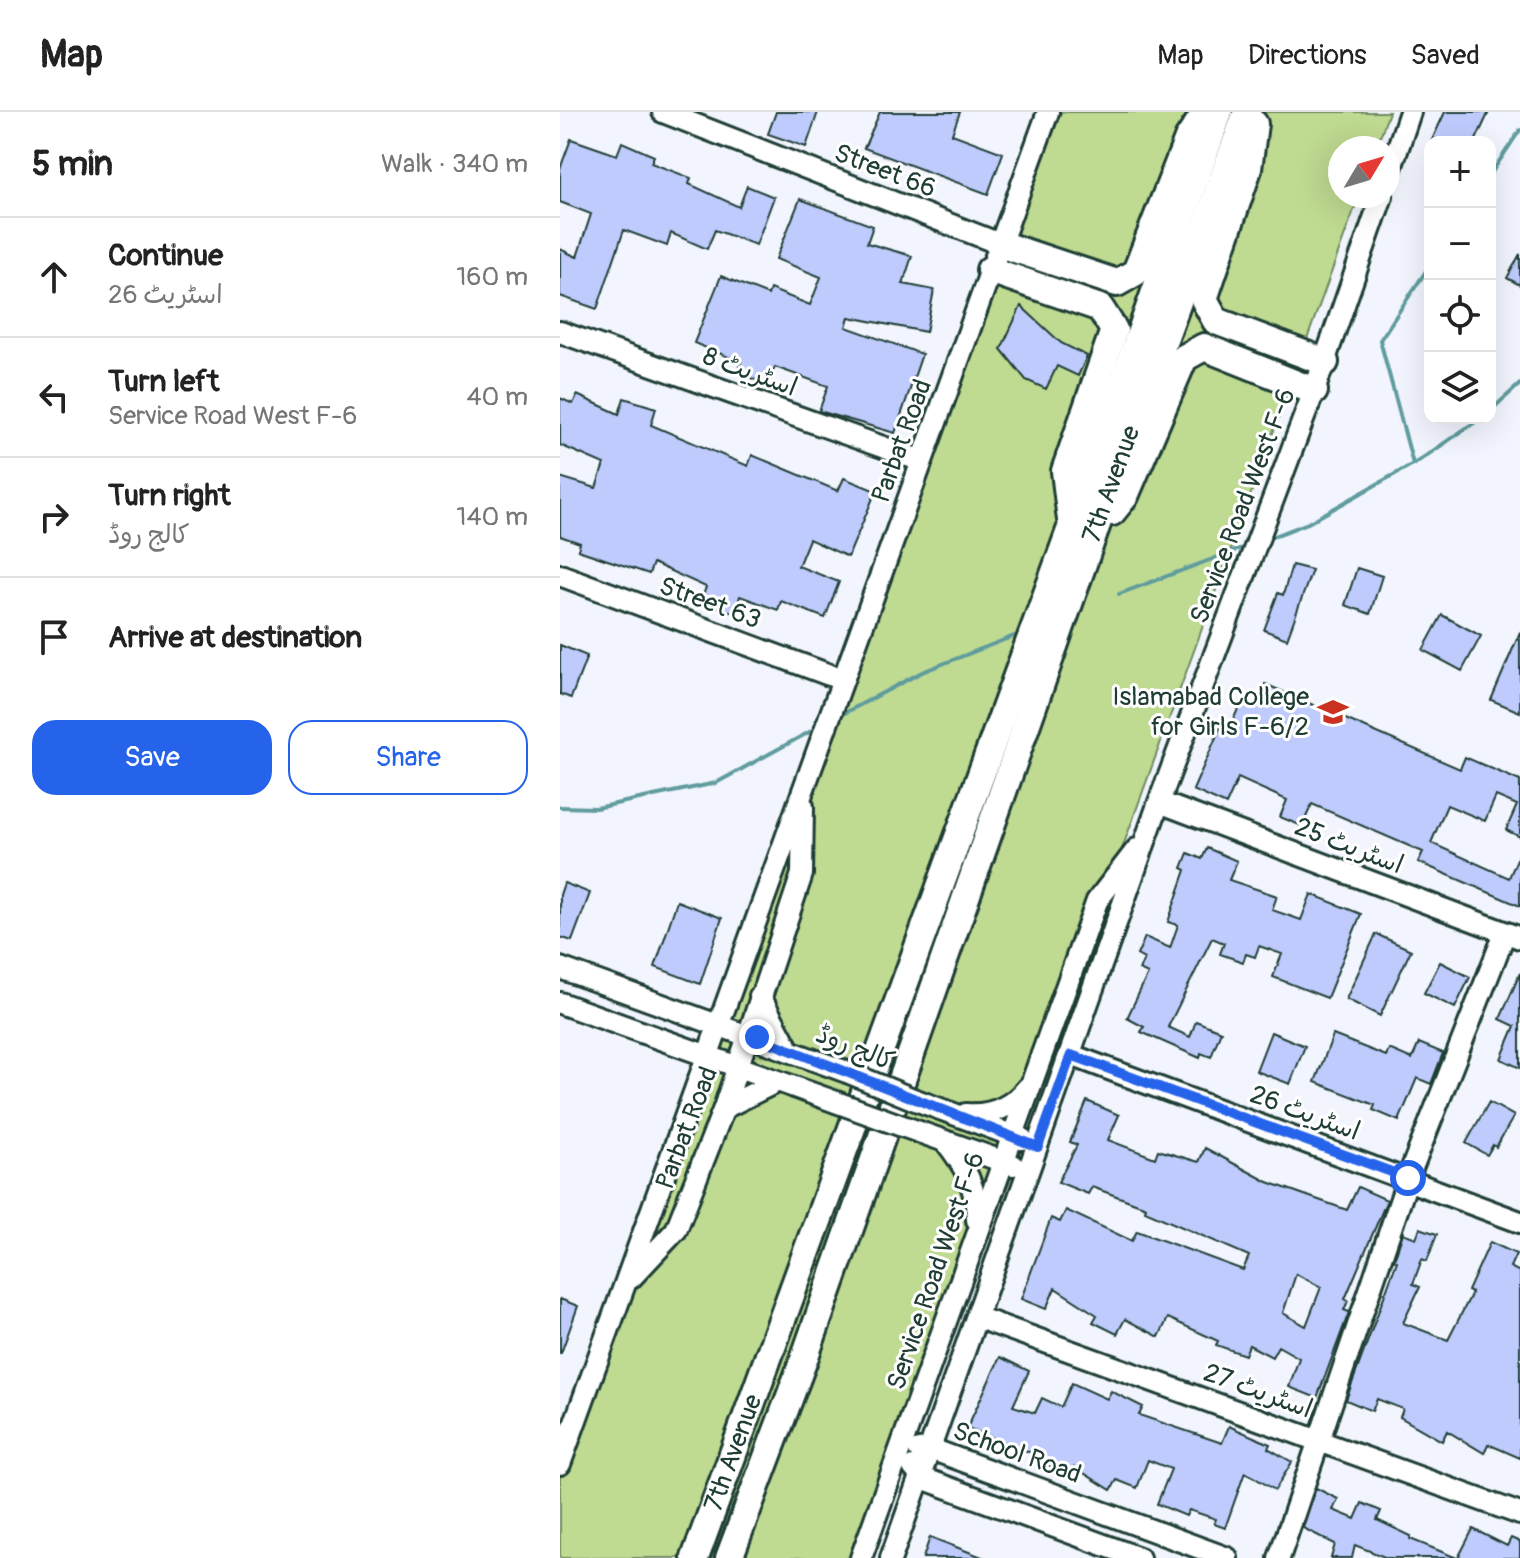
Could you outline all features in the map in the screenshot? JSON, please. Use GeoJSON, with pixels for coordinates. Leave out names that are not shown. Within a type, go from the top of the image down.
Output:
{"type":"FeatureCollection","features":[{"type":"Feature","properties":{"kind":"main road"},"geometry":{"type":"LineString","coordinates":[[1000,244],[1117,283],[1136,272],[1188,139],[1206,112]]}},
{"type":"Feature","properties":{"kind":"main road","name":"7th Avenue"},"geometry":{"type":"LineString","coordinates":[[729,1558],[803,1362],[980,857],[1082,531],[1219,112]]}},
{"type":"Feature","properties":{"kind":"main road","name":"7th Avenue"},"geometry":{"type":"LineString","coordinates":[[695,1558],[954,848],[1247,112]]}},
{"type":"Feature","properties":{"kind":"main road"},"geometry":{"type":"LineString","coordinates":[[1255,112],[1248,169],[1204,299],[1216,321],[1325,362]]}},
{"type":"Feature","properties":{"kind":"main road"},"geometry":{"type":"LineString","coordinates":[[990,270],[1100,308],[1114,330],[1065,471],[1082,531],[1125,496],[1184,358],[1204,347],[1314,391]]}},
{"type":"Feature","properties":{"kind":"main road"},"geometry":{"type":"LineString","coordinates":[[675,1558],[721,1488]]}},
{"type":"Feature","properties":{"kind":"main road"},"geometry":{"type":"LineString","coordinates":[[744,1558],[748,1509]]}},
{"type":"Feature","properties":{"kind":"street","name":"Street 66"},"geometry":{"type":"LineString","coordinates":[[663,112],[1000,244]]}},
{"type":"Feature","properties":{"kind":"street","name":"Parbat Road"},"geometry":{"type":"LineString","coordinates":[[560,1464],[1048,112]]}},
{"type":"Feature","properties":{"kind":"street"},"geometry":{"type":"LineString","coordinates":[[1400,142],[1410,112]]}},
{"type":"Feature","properties":{"kind":"street","name":"Service Road West F-6"},"geometry":{"type":"LineString","coordinates":[[891,1558],[979,1318],[1159,802],[1325,362],[1378,208]]}},
{"type":"Feature","properties":{"kind":"street","name":"اسٹریٹ 8"},"geometry":{"type":"LineString","coordinates":[[560,332],[922,461]]}},
{"type":"Feature","properties":{"kind":"street","name":"Street 63"},"geometry":{"type":"LineString","coordinates":[[560,575],[843,680]]}},
{"type":"Feature","properties":{"kind":"street","name":"Parbat Road"},"geometry":{"type":"LineString","coordinates":[[625,1284],[676,1230],[724,1108],[802,874],[804,787]]}},
{"type":"Feature","properties":{"kind":"street","name":"اسٹریٹ 25"},"geometry":{"type":"LineString","coordinates":[[1159,802],[1512,936]]}},
{"type":"Feature","properties":{"kind":"street","name":"Service Road West F-6"},"geometry":{"type":"LineString","coordinates":[[861,1558],[1097,901],[1149,833]]}},
{"type":"Feature","properties":{"kind":"street"},"geometry":{"type":"LineString","coordinates":[[1279,1558],[1316,1440],[1408,1178],[1512,936]]}},
{"type":"Feature","properties":{"kind":"street","name":"کالج روڈ"},"geometry":{"type":"LineString","coordinates":[[560,968],[748,1034],[1012,1134],[1038,1147]]}},
{"type":"Feature","properties":{"kind":"street"},"geometry":{"type":"LineString","coordinates":[[760,996],[789,1050]]}},
{"type":"Feature","properties":{"kind":"street"},"geometry":{"type":"LineString","coordinates":[[560,1003],[1028,1171]]}},
{"type":"Feature","properties":{"kind":"street","name":"اسٹریٹ 26"},"geometry":{"type":"LineString","coordinates":[[1071,1055],[1520,1222]]}},
{"type":"Feature","properties":{"kind":"street"},"geometry":{"type":"LineString","coordinates":[[724,1108],[778,1081]]}},
{"type":"Feature","properties":{"kind":"street"},"geometry":{"type":"LineString","coordinates":[[958,1114],[979,1115],[1000,1110],[1018,1099],[1032,1083]]}},
{"type":"Feature","properties":{"kind":"street"},"geometry":{"type":"LineString","coordinates":[[944,1140],[960,1159],[971,1182],[977,1207],[976,1232]]}},
{"type":"Feature","properties":{"kind":"street","name":"اسٹریٹ 27"},"geometry":{"type":"LineString","coordinates":[[979,1318],[1520,1514]]}},
{"type":"Feature","properties":{"kind":"street","name":"School Road"},"geometry":{"type":"LineString","coordinates":[[901,1451],[931,1449],[1227,1558]]}},
{"type":"Feature","properties":{"kind":"street"},"geometry":{"type":"LineString","coordinates":[[901,1451],[922,1478],[1139,1558]]}},
{"type":"Feature","properties":{"kind":"green space"},"geometry":{"type":"Polygon","coordinates":[[[1061,112],[1389,112],[1380,136],[1328,136],[1328,208],[1355,208],[910,1433],[857,1558],[560,1558],[560,1465],[1061,112]]]}},
{"type":"Feature","properties":{"kind":"building"},"geometry":{"type":"Polygon","coordinates":[[[776,112],[818,112],[806,147],[768,134],[776,112]]]}},
{"type":"Feature","properties":{"kind":"building"},"geometry":{"type":"Polygon","coordinates":[[[880,112],[960,112],[952,134],[1003,153],[988,194],[864,148],[880,112]]]}},
{"type":"Feature","properties":{"kind":"building"},"geometry":{"type":"Polygon","coordinates":[[[1445,112],[1489,112],[1478,136],[1434,136],[1445,112]]]}},
{"type":"Feature","properties":{"kind":"building"},"geometry":{"type":"Polygon","coordinates":[[[571,139],[617,155],[622,142],[654,156],[651,163],[691,178],[689,184],[739,207],[747,186],[774,197],[756,245],[715,230],[707,249],[671,233],[667,246],[624,230],[597,309],[560,296],[560,249],[577,257],[591,214],[560,202],[560,169],[571,139]]]}},
{"type":"Feature","properties":{"kind":"building"},"geometry":{"type":"Polygon","coordinates":[[[800,199],[873,226],[867,243],[912,256],[903,284],[934,290],[926,332],[849,317],[846,327],[922,354],[895,433],[819,411],[828,386],[775,367],[767,385],[737,372],[741,362],[694,343],[721,276],[768,295],[770,289],[810,305],[821,277],[776,259],[800,199]]]}},
{"type":"Feature","properties":{"kind":"building"},"geometry":{"type":"Polygon","coordinates":[[[1520,254],[1520,285],[1507,278],[1520,254]]]}},
{"type":"Feature","properties":{"kind":"building"},"geometry":{"type":"Polygon","coordinates":[[[1021,306],[1061,343],[1087,356],[1078,376],[1057,366],[1046,389],[1026,380],[1001,349],[1021,306]]]}},
{"type":"Feature","properties":{"kind":"building"},"geometry":{"type":"Polygon","coordinates":[[[577,395],[619,414],[624,398],[656,408],[651,425],[748,466],[752,455],[838,491],[844,478],[876,491],[848,557],[809,539],[798,566],[839,582],[825,618],[781,601],[778,610],[740,596],[735,613],[701,601],[706,587],[653,563],[649,574],[578,550],[580,543],[560,536],[560,477],[596,488],[604,464],[560,445],[560,398],[573,404],[577,395]]]}},
{"type":"Feature","properties":{"kind":"building"},"geometry":{"type":"Polygon","coordinates":[[[1292,565],[1312,570],[1287,639],[1264,630],[1278,593],[1283,595],[1292,565]]]}},
{"type":"Feature","properties":{"kind":"building"},"geometry":{"type":"Polygon","coordinates":[[[1357,568],[1382,576],[1370,614],[1345,605],[1357,568]]]}},
{"type":"Feature","properties":{"kind":"building"},"geometry":{"type":"Polygon","coordinates":[[[1442,615],[1481,636],[1462,671],[1423,650],[1442,615]]]}},
{"type":"Feature","properties":{"kind":"building"},"geometry":{"type":"Polygon","coordinates":[[[1520,632],[1520,712],[1491,700],[1520,632]]]}},
{"type":"Feature","properties":{"kind":"building"},"geometry":{"type":"Polygon","coordinates":[[[560,645],[587,656],[571,698],[560,694],[560,645]]]}},
{"type":"Feature","properties":{"kind":"building"},"geometry":{"type":"Polygon","coordinates":[[[1265,684],[1460,769],[1465,757],[1520,781],[1520,837],[1506,830],[1517,805],[1496,796],[1485,821],[1447,805],[1431,843],[1509,878],[1520,852],[1520,906],[1418,862],[1423,852],[1312,804],[1302,826],[1280,817],[1287,800],[1238,778],[1226,805],[1193,790],[1220,728],[1228,732],[1241,702],[1254,708],[1265,684]]]}},
{"type":"Feature","properties":{"kind":"building"},"geometry":{"type":"Polygon","coordinates":[[[1207,848],[1237,861],[1229,880],[1277,896],[1272,910],[1301,920],[1311,894],[1361,914],[1327,998],[1273,977],[1282,954],[1259,946],[1255,957],[1246,954],[1243,962],[1220,954],[1224,943],[1212,938],[1168,1027],[1190,1037],[1196,1021],[1221,1031],[1211,1057],[1201,1053],[1200,1058],[1141,1032],[1144,1027],[1127,1018],[1148,974],[1139,970],[1144,959],[1137,955],[1145,937],[1170,948],[1178,925],[1168,922],[1186,870],[1182,868],[1188,853],[1202,859],[1207,848]]]}},
{"type":"Feature","properties":{"kind":"building"},"geometry":{"type":"Polygon","coordinates":[[[564,883],[590,893],[572,941],[560,937],[560,895],[564,883]]]}},
{"type":"Feature","properties":{"kind":"building"},"geometry":{"type":"Polygon","coordinates":[[[677,901],[722,918],[700,984],[655,967],[677,901]]]}},
{"type":"Feature","properties":{"kind":"building"},"geometry":{"type":"Polygon","coordinates":[[[1376,934],[1411,950],[1380,1016],[1346,999],[1376,934]]]}},
{"type":"Feature","properties":{"kind":"building"},"geometry":{"type":"Polygon","coordinates":[[[1440,962],[1470,977],[1455,1008],[1424,993],[1440,962]]]}},
{"type":"Feature","properties":{"kind":"building"},"geometry":{"type":"Polygon","coordinates":[[[1520,973],[1520,1068],[1501,1059],[1515,1026],[1500,1019],[1520,973]]]}},
{"type":"Feature","properties":{"kind":"building"},"geometry":{"type":"Polygon","coordinates":[[[1271,1032],[1305,1046],[1290,1084],[1256,1071],[1271,1032]]]}},
{"type":"Feature","properties":{"kind":"building"},"geometry":{"type":"Polygon","coordinates":[[[1333,1035],[1386,1056],[1389,1049],[1412,1059],[1419,1043],[1443,1053],[1431,1084],[1417,1078],[1399,1121],[1373,1110],[1375,1105],[1315,1082],[1333,1035]]]}},
{"type":"Feature","properties":{"kind":"building"},"geometry":{"type":"Polygon","coordinates":[[[1087,1101],[1119,1115],[1108,1140],[1155,1158],[1158,1150],[1199,1162],[1205,1148],[1268,1182],[1347,1210],[1358,1187],[1387,1200],[1345,1299],[1348,1301],[1344,1310],[1349,1312],[1317,1398],[1289,1387],[1299,1358],[1278,1346],[1272,1357],[1249,1345],[1245,1355],[1216,1345],[1218,1341],[1168,1318],[1159,1337],[1125,1319],[1117,1334],[1093,1322],[1097,1315],[1055,1288],[1046,1309],[1021,1299],[1051,1218],[1060,1222],[1066,1210],[1132,1241],[1137,1231],[1243,1270],[1249,1256],[1145,1211],[1146,1207],[1092,1187],[1088,1194],[1058,1182],[1077,1145],[1070,1142],[1087,1101]],[[1296,1274],[1283,1313],[1306,1326],[1321,1287],[1296,1274]]]}},
{"type":"Feature","properties":{"kind":"building"},"geometry":{"type":"Polygon","coordinates":[[[1489,1102],[1514,1116],[1496,1147],[1493,1145],[1487,1155],[1466,1143],[1489,1102]]]}},
{"type":"Feature","properties":{"kind":"building"},"geometry":{"type":"Polygon","coordinates":[[[1420,1228],[1437,1234],[1427,1261],[1422,1259],[1413,1284],[1420,1287],[1403,1323],[1448,1340],[1472,1293],[1468,1291],[1490,1242],[1516,1254],[1510,1267],[1520,1272],[1520,1458],[1488,1444],[1484,1453],[1447,1431],[1442,1441],[1400,1417],[1403,1409],[1377,1399],[1372,1411],[1346,1400],[1397,1261],[1394,1260],[1403,1233],[1416,1238],[1420,1228]]]}},
{"type":"Feature","properties":{"kind":"building"},"geometry":{"type":"Polygon","coordinates":[[[560,1299],[578,1306],[561,1353],[560,1353],[560,1299]]]}},
{"type":"Feature","properties":{"kind":"building"},"geometry":{"type":"Polygon","coordinates":[[[1000,1357],[1029,1371],[1013,1406],[1035,1413],[1042,1398],[1061,1407],[1072,1383],[1107,1399],[1111,1391],[1143,1407],[1139,1415],[1222,1443],[1229,1426],[1270,1444],[1268,1448],[1292,1462],[1275,1490],[1245,1472],[1225,1528],[1214,1524],[1216,1519],[1189,1510],[1186,1516],[1157,1504],[1171,1469],[1148,1460],[1137,1488],[1117,1480],[1111,1490],[1074,1467],[1070,1475],[1037,1460],[1039,1456],[967,1428],[1000,1357]]]}},
{"type":"Feature","properties":{"kind":"building"},"geometry":{"type":"Polygon","coordinates":[[[1316,1488],[1338,1499],[1333,1510],[1355,1519],[1362,1503],[1381,1511],[1377,1520],[1411,1536],[1410,1539],[1457,1558],[1387,1558],[1355,1545],[1352,1558],[1331,1558],[1335,1544],[1303,1528],[1316,1488]]]}},
{"type":"Feature","properties":{"kind":"building"},"geometry":{"type":"Polygon","coordinates":[[[1473,1529],[1507,1546],[1511,1538],[1520,1542],[1520,1558],[1458,1558],[1473,1529]]]}},
{"type":"Feature","properties":{"kind":"building"},"geometry":{"type":"Polygon","coordinates":[[[930,1537],[982,1557],[982,1558],[923,1558],[930,1537]]]}},
{"type":"Feature","properties":{"kind":"waterway"},"geometry":{"type":"LineString","coordinates":[[1496,166],[1520,130]]}},
{"type":"Feature","properties":{"kind":"waterway"},"geometry":{"type":"LineString","coordinates":[[1272,537],[1308,523],[1413,464],[1380,340],[1424,274]]}},
{"type":"Feature","properties":{"kind":"waterway"},"geometry":{"type":"LineString","coordinates":[[1496,406],[1520,384]]}},
{"type":"Feature","properties":{"kind":"waterway"},"geometry":{"type":"LineString","coordinates":[[1414,464],[1472,424]]}},
{"type":"Feature","properties":{"kind":"waterway"},"geometry":{"type":"LineString","coordinates":[[1119,594],[1242,548]]}},
{"type":"Feature","properties":{"kind":"waterway"},"geometry":{"type":"LineString","coordinates":[[841,715],[922,672],[1014,636]]}},
{"type":"Feature","properties":{"kind":"waterway"},"geometry":{"type":"LineString","coordinates":[[560,807],[596,808],[716,783],[813,730]]}},
{"type":"Feature","properties":{"kind":"place","name":"Islamabad College for Girls F-6/2"},"geometry":{"type":"Point","coordinates":[1333,712]}},
{"type":"Feature","properties":{"kind":"route"},"geometry":{"type":"LineString","coordinates":[[757,1037],[913,1099],[1010,1133],[1038,1147],[1071,1055],[1408,1178]]}}]}
